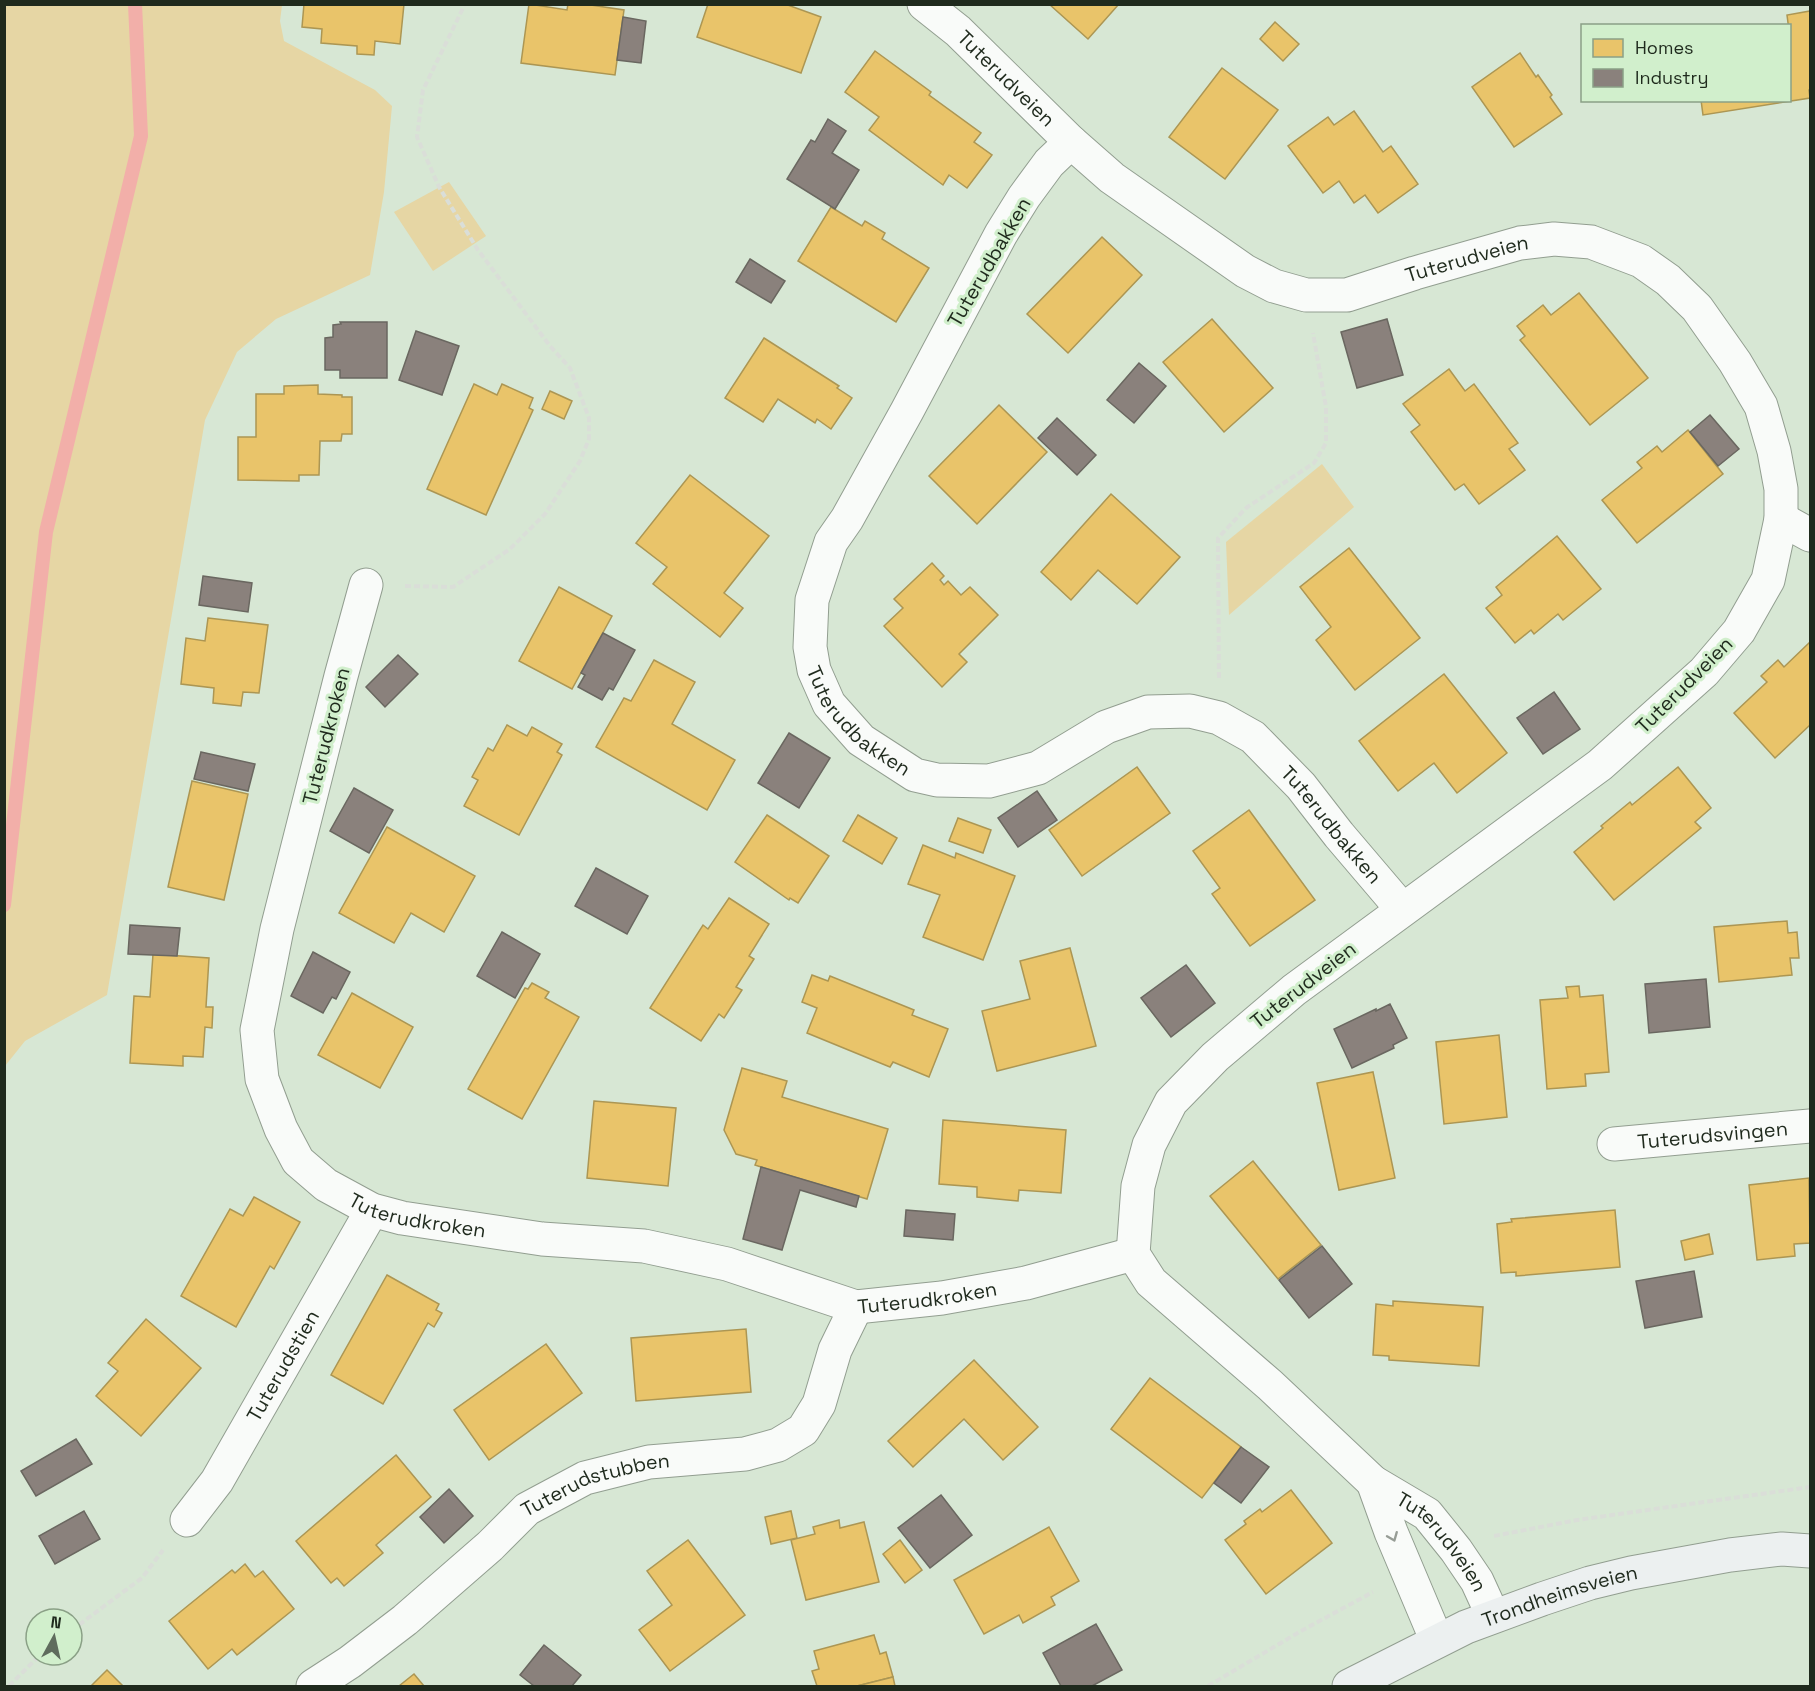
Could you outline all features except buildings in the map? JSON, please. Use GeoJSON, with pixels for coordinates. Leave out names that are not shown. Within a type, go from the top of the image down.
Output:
{"type":"FeatureCollection","features":[{"type":"Feature","properties":{"kind":"main road","name":"Trondheimsveien"},"geometry":{"type":"LineString","coordinates":[[1349,1686],[1437,1641],[1493,1616],[1580,1586],[1631,1573],[1730,1555],[1801,1547]]}},
{"type":"Feature","properties":{"kind":"street","name":"Tuterudveien"},"geometry":{"type":"LineString","coordinates":[[924,4],[958,31],[1071,142],[1112,177],[1245,271],[1274,286],[1306,295],[1347,295],[1520,243],[1554,239],[1591,242],[1641,261],[1668,280],[1697,308],[1735,362],[1761,406],[1774,451],[1781,489],[1781,519],[1768,580],[1739,631],[1704,672],[1600,765],[1294,990],[1215,1056],[1172,1102],[1149,1144],[1138,1186],[1133,1254],[1151,1282],[1270,1385],[1373,1482],[1427,1514],[1477,1581],[1493,1616]]}},
{"type":"Feature","properties":{"kind":"street","name":"Tuterudbakken"},"geometry":{"type":"LineString","coordinates":[[1071,142],[1049,163],[1001,234],[907,411],[847,519],[831,542],[812,600],[810,647],[814,670],[829,704],[861,740],[915,775],[937,780],[988,781],[1038,768],[1106,727],[1148,712],[1190,711],[1219,718],[1253,737],[1294,779],[1402,909]]}},
{"type":"Feature","properties":{"kind":"street"},"geometry":{"type":"LineString","coordinates":[[1781,519],[1810,535]]}},
{"type":"Feature","properties":{"kind":"street","name":"Tuterudkroken"},"geometry":{"type":"LineString","coordinates":[[366,585],[277,929],[257,1030],[262,1079],[281,1129],[298,1161],[326,1185],[372,1209],[402,1218],[542,1239],[644,1246],[727,1264],[855,1307],[942,1298],[1026,1283],[1133,1254]]}},
{"type":"Feature","properties":{"kind":"street","name":"Tuterudsvingen"},"geometry":{"type":"LineString","coordinates":[[1614,1144],[1810,1126]]}},
{"type":"Feature","properties":{"kind":"street","name":"Tuterudstien"},"geometry":{"type":"LineString","coordinates":[[187,1520],[217,1480],[372,1209]]}},
{"type":"Feature","properties":{"kind":"street","name":"Tuterudstubben"},"geometry":{"type":"LineString","coordinates":[[313,1686],[350,1662],[405,1620],[490,1546],[527,1509],[556,1493],[585,1478],[648,1462],[745,1454],[778,1445],[803,1430],[819,1404],[835,1350],[855,1307]]}},
{"type":"Feature","properties":{"kind":"street","name":"Tuterudveien"},"geometry":{"type":"LineString","coordinates":[[1373,1482],[1391,1532],[1437,1641]]}},
{"type":"Feature","properties":{"kind":"path"},"geometry":{"type":"LineString","coordinates":[[366,585],[453,587],[510,549],[545,514],[580,461],[589,439],[590,418],[570,368],[550,346],[478,250],[439,187],[417,137],[423,90],[465,4]]}},
{"type":"Feature","properties":{"kind":"path"},"geometry":{"type":"LineString","coordinates":[[1219,718],[1218,538],[1246,508],[1314,463],[1326,443],[1326,407],[1306,295]]}},
{"type":"Feature","properties":{"kind":"path"},"geometry":{"type":"LineString","coordinates":[[1491,1536],[1576,1520],[1810,1487]]}},
{"type":"Feature","properties":{"kind":"path"},"geometry":{"type":"LineString","coordinates":[[84,1621],[142,1578],[187,1520]]}},
{"type":"Feature","properties":{"kind":"path"},"geometry":{"type":"LineString","coordinates":[[1208,1686],[1375,1591]]}},
{"type":"Feature","properties":{"kind":"path"},"geometry":{"type":"LineString","coordinates":[[9,1686],[28,1667]]}},
{"type":"Feature","properties":{"kind":"shaded area"},"geometry":{"type":"Polygon","coordinates":[[[5,4],[282,5],[280,21],[284,41],[375,90],[392,106],[384,192],[370,275],[276,319],[237,352],[205,420],[107,995],[25,1041],[5,1066],[5,4]]]}},
{"type":"Feature","properties":{"kind":"shaded area"},"geometry":{"type":"Polygon","coordinates":[[[449,182],[486,236],[433,271],[394,212],[449,182]]]}},
{"type":"Feature","properties":{"kind":"shaded area"},"geometry":{"type":"Polygon","coordinates":[[[1322,464],[1354,507],[1229,615],[1226,542],[1322,464]]]}},
{"type":"Feature","properties":{"kind":"waterway"},"geometry":{"type":"LineString","coordinates":[[4,905],[46,532],[141,136],[135,4]]}}]}
